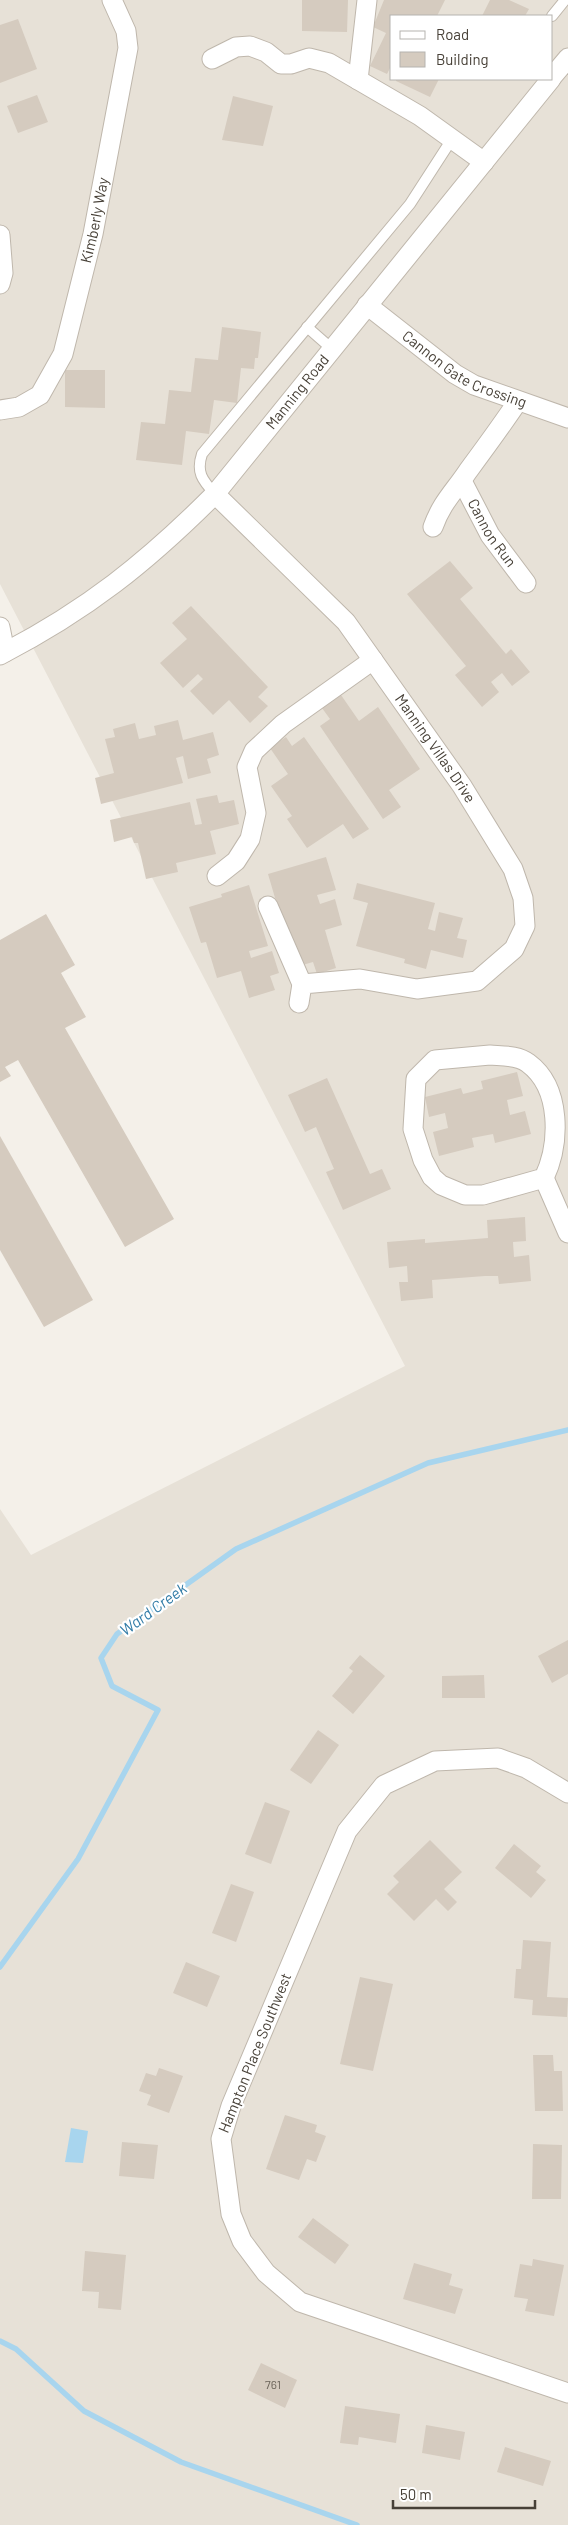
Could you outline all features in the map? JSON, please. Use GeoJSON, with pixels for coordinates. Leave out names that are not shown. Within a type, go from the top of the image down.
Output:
{"type":"FeatureCollection","features":[{"type":"Feature","properties":{"kind":"street","name":"Kimberly Way"},"geometry":{"type":"LineString","coordinates":[[0,410],[18,407],[40,395],[63,354],[73,320],[95,224],[128,48],[126,31],[112,0]]}},
{"type":"Feature","properties":{"kind":"street"},"geometry":{"type":"LineString","coordinates":[[358,80],[367,0]]}},
{"type":"Feature","properties":{"kind":"street"},"geometry":{"type":"LineString","coordinates":[[212,59],[236,47],[250,46],[266,52],[281,64],[290,64],[309,58],[329,63],[420,116],[484,162]]}},
{"type":"Feature","properties":{"kind":"street","name":"Manning Road"},"geometry":{"type":"LineString","coordinates":[[553,72],[568,58]]}},
{"type":"Feature","properties":{"kind":"street","name":"Manning Road"},"geometry":{"type":"LineString","coordinates":[[2,654],[50,628],[121,581],[178,531],[214,494],[484,162],[545,80]]}},
{"type":"Feature","properties":{"kind":"street"},"geometry":{"type":"LineString","coordinates":[[0,235],[4,273],[0,284]]}},
{"type":"Feature","properties":{"kind":"street","name":"Cannon Gate Crossing"},"geometry":{"type":"LineString","coordinates":[[367,305],[455,374],[492,393],[568,418]]}},
{"type":"Feature","properties":{"kind":"street","name":"Cannon Run"},"geometry":{"type":"LineString","coordinates":[[433,527],[440,508],[450,493],[462,481],[518,401]]}},
{"type":"Feature","properties":{"kind":"street","name":"Cannon Run"},"geometry":{"type":"LineString","coordinates":[[462,481],[490,536],[526,583]]}},
{"type":"Feature","properties":{"kind":"street","name":"Manning Villas Drive"},"geometry":{"type":"LineString","coordinates":[[214,494],[346,622],[462,786],[513,869],[523,898],[525,926],[514,949],[477,980],[417,989],[360,979],[302,984]]}},
{"type":"Feature","properties":{"kind":"street"},"geometry":{"type":"LineString","coordinates":[[0,627],[2,654]]}},
{"type":"Feature","properties":{"kind":"street"},"geometry":{"type":"LineString","coordinates":[[217,876],[236,861],[250,839],[256,813],[247,767],[254,751],[283,724],[373,660]]}},
{"type":"Feature","properties":{"kind":"street"},"geometry":{"type":"LineString","coordinates":[[268,906],[302,984],[299,1003]]}},
{"type":"Feature","properties":{"kind":"street"},"geometry":{"type":"LineString","coordinates":[[490,1055],[515,1057],[527,1062],[543,1080],[552,1100],[555,1144],[552,1162],[544,1178],[482,1195],[465,1195],[441,1185],[432,1177],[423,1160],[413,1129],[416,1079],[435,1060],[490,1055]]}},
{"type":"Feature","properties":{"kind":"street"},"geometry":{"type":"LineString","coordinates":[[544,1178],[568,1233]]}},
{"type":"Feature","properties":{"kind":"street","name":"Hampton Place Southwest"},"geometry":{"type":"LineString","coordinates":[[566,2387],[300,2302],[266,2273],[242,2241],[231,2214],[221,2139],[231,2106],[347,1831],[384,1785],[435,1761],[498,1758],[526,1768],[568,1792]]}},
{"type":"Feature","properties":{"kind":"lane"},"geometry":{"type":"LineString","coordinates":[[553,15],[565,0]]}},
{"type":"Feature","properties":{"kind":"lane"},"geometry":{"type":"LineString","coordinates":[[214,494],[200,475],[198,465],[202,454],[410,204],[452,139]]}},
{"type":"Feature","properties":{"kind":"lane"},"geometry":{"type":"LineString","coordinates":[[307,327],[332,349]]}},
{"type":"Feature","properties":{"kind":"shaded area"},"geometry":{"type":"Polygon","coordinates":[[[0,0],[568,0],[568,2525],[0,2525],[0,1509],[31,1555],[405,1366],[0,584],[0,0]]]}},
{"type":"Feature","properties":{"kind":"water"},"geometry":{"type":"Polygon","coordinates":[[[71,2128],[88,2131],[83,2163],[65,2162],[71,2128]]]}},
{"type":"Feature","properties":{"kind":"building"},"geometry":{"type":"Polygon","coordinates":[[[302,0],[348,0],[347,32],[302,31],[302,0]]]}},
{"type":"Feature","properties":{"kind":"building"},"geometry":{"type":"Polygon","coordinates":[[[384,0],[445,0],[438,15],[390,15],[390,68],[387,74],[370,66],[386,33],[373,27],[384,0]]]}},
{"type":"Feature","properties":{"kind":"building"},"geometry":{"type":"Polygon","coordinates":[[[490,0],[509,0],[529,9],[526,15],[482,15],[490,0]]]}},
{"type":"Feature","properties":{"kind":"building"},"geometry":{"type":"Polygon","coordinates":[[[18,19],[37,69],[0,83],[0,25],[18,19]]]}},
{"type":"Feature","properties":{"kind":"building"},"geometry":{"type":"Polygon","coordinates":[[[396,80],[438,80],[430,97],[396,80]]]}},
{"type":"Feature","properties":{"kind":"building"},"geometry":{"type":"Polygon","coordinates":[[[37,95],[48,122],[18,133],[7,106],[37,95]]]}},
{"type":"Feature","properties":{"kind":"building"},"geometry":{"type":"Polygon","coordinates":[[[233,96],[273,106],[263,146],[222,140],[233,96]]]}},
{"type":"Feature","properties":{"kind":"building"},"geometry":{"type":"Polygon","coordinates":[[[222,327],[261,332],[258,358],[255,358],[254,369],[241,368],[237,403],[214,400],[209,434],[186,431],[182,465],[136,460],[141,422],[165,424],[169,390],[191,392],[195,358],[218,360],[222,327]]]}},
{"type":"Feature","properties":{"kind":"building"},"geometry":{"type":"Polygon","coordinates":[[[65,370],[105,370],[105,408],[65,407],[65,370]]]}},
{"type":"Feature","properties":{"kind":"building"},"geometry":{"type":"Polygon","coordinates":[[[450,561],[473,588],[460,599],[506,654],[511,649],[530,672],[512,686],[502,673],[491,682],[499,692],[482,707],[455,675],[466,666],[407,594],[450,561]]]}},
{"type":"Feature","properties":{"kind":"building"},"geometry":{"type":"Polygon","coordinates":[[[191,606],[268,687],[258,697],[268,706],[250,723],[229,700],[213,715],[190,691],[203,679],[198,674],[183,688],[160,663],[187,639],[172,623],[191,606]]]}},
{"type":"Feature","properties":{"kind":"building"},"geometry":{"type":"Polygon","coordinates":[[[341,695],[359,721],[378,707],[420,769],[389,790],[401,807],[383,819],[320,726],[330,719],[322,708],[341,695]]]}},
{"type":"Feature","properties":{"kind":"building"},"geometry":{"type":"Polygon","coordinates":[[[178,720],[183,740],[213,732],[219,755],[207,759],[211,773],[188,779],[183,756],[176,758],[183,783],[101,804],[95,778],[114,773],[105,739],[115,737],[113,729],[135,723],[139,739],[156,735],[154,726],[178,720]]]}},
{"type":"Feature","properties":{"kind":"building"},"geometry":{"type":"Polygon","coordinates":[[[286,737],[292,746],[304,737],[369,829],[353,839],[343,824],[307,848],[287,819],[292,816],[271,786],[288,774],[270,748],[286,737]]]}},
{"type":"Feature","properties":{"kind":"building"},"geometry":{"type":"Polygon","coordinates":[[[217,795],[219,803],[234,800],[239,824],[210,831],[216,854],[176,863],[178,872],[146,879],[138,843],[134,843],[132,837],[114,842],[110,820],[190,802],[195,825],[202,824],[196,799],[217,795]]]}},
{"type":"Feature","properties":{"kind":"building"},"geometry":{"type":"Polygon","coordinates":[[[326,857],[336,890],[317,895],[320,904],[335,899],[342,925],[325,930],[336,968],[317,974],[313,962],[299,966],[288,942],[268,874],[326,857]]]}},
{"type":"Feature","properties":{"kind":"building"},"geometry":{"type":"Polygon","coordinates":[[[357,883],[435,903],[428,929],[435,931],[439,912],[463,918],[457,938],[467,940],[463,958],[431,950],[426,969],[404,963],[405,959],[356,946],[368,903],[353,899],[357,883]]]}},
{"type":"Feature","properties":{"kind":"building"},"geometry":{"type":"Polygon","coordinates":[[[249,885],[268,946],[249,951],[251,958],[272,951],[279,973],[270,976],[275,990],[249,998],[241,971],[217,978],[206,942],[201,943],[189,907],[222,897],[221,894],[249,885]]]}},
{"type":"Feature","properties":{"kind":"building"},"geometry":{"type":"Polygon","coordinates":[[[46,914],[75,965],[61,973],[86,1017],[65,1028],[174,1219],[125,1247],[18,1060],[5,1067],[11,1076],[0,1082],[0,940],[46,914]]]}},
{"type":"Feature","properties":{"kind":"building"},"geometry":{"type":"Polygon","coordinates":[[[517,1072],[523,1096],[507,1100],[510,1115],[525,1111],[531,1134],[495,1143],[493,1134],[472,1138],[474,1147],[439,1156],[433,1132],[448,1128],[445,1113],[429,1117],[425,1097],[461,1088],[463,1094],[483,1089],[481,1081],[517,1072]]]}},
{"type":"Feature","properties":{"kind":"building"},"geometry":{"type":"Polygon","coordinates":[[[327,1078],[370,1174],[382,1169],[391,1189],[343,1210],[326,1172],[334,1169],[316,1127],[305,1132],[288,1095],[327,1078]]]}},
{"type":"Feature","properties":{"kind":"building"},"geometry":{"type":"Polygon","coordinates":[[[0,1136],[93,1300],[44,1327],[0,1250],[0,1136]]]}},
{"type":"Feature","properties":{"kind":"building"},"geometry":{"type":"Polygon","coordinates":[[[525,1217],[526,1241],[513,1242],[514,1257],[529,1255],[531,1281],[499,1284],[498,1276],[432,1280],[433,1298],[401,1301],[399,1282],[408,1282],[407,1266],[389,1268],[387,1242],[425,1239],[425,1243],[488,1238],[487,1220],[525,1217]]]}},
{"type":"Feature","properties":{"kind":"building"},"geometry":{"type":"Polygon","coordinates":[[[568,1640],[568,1674],[552,1683],[538,1656],[568,1640]]]}},
{"type":"Feature","properties":{"kind":"building"},"geometry":{"type":"Polygon","coordinates":[[[360,1655],[385,1676],[353,1714],[332,1696],[353,1671],[349,1668],[360,1655]]]}},
{"type":"Feature","properties":{"kind":"building"},"geometry":{"type":"Polygon","coordinates":[[[484,1675],[485,1698],[442,1698],[442,1676],[484,1675]]]}},
{"type":"Feature","properties":{"kind":"building"},"geometry":{"type":"Polygon","coordinates":[[[318,1730],[339,1745],[311,1784],[290,1770],[318,1730]]]}},
{"type":"Feature","properties":{"kind":"building"},"geometry":{"type":"Polygon","coordinates":[[[265,1802],[290,1811],[271,1864],[245,1854],[265,1802]]]}},
{"type":"Feature","properties":{"kind":"building"},"geometry":{"type":"Polygon","coordinates":[[[430,1840],[462,1872],[444,1889],[457,1902],[448,1911],[436,1899],[414,1921],[387,1894],[399,1882],[393,1876],[430,1840]]]}},
{"type":"Feature","properties":{"kind":"building"},"geometry":{"type":"Polygon","coordinates":[[[514,1844],[541,1866],[536,1872],[546,1880],[531,1898],[495,1868],[514,1844]]]}},
{"type":"Feature","properties":{"kind":"building"},"geometry":{"type":"Polygon","coordinates":[[[231,1884],[254,1892],[236,1942],[212,1933],[231,1884]]]}},
{"type":"Feature","properties":{"kind":"building"},"geometry":{"type":"Polygon","coordinates":[[[523,1940],[551,1942],[547,1997],[568,1998],[567,2017],[532,2015],[533,2000],[514,1998],[516,1969],[521,1969],[523,1940]]]}},
{"type":"Feature","properties":{"kind":"building"},"geometry":{"type":"Polygon","coordinates":[[[186,1962],[220,1976],[207,2007],[173,1993],[186,1962]]]}},
{"type":"Feature","properties":{"kind":"building"},"geometry":{"type":"Polygon","coordinates":[[[360,1977],[393,1984],[373,2071],[340,2064],[360,1977]]]}},
{"type":"Feature","properties":{"kind":"building"},"geometry":{"type":"Polygon","coordinates":[[[533,2055],[553,2055],[554,2071],[562,2071],[563,2111],[535,2111],[533,2055]]]}},
{"type":"Feature","properties":{"kind":"building"},"geometry":{"type":"Polygon","coordinates":[[[159,2068],[183,2076],[169,2113],[147,2105],[151,2095],[139,2091],[146,2073],[156,2076],[159,2068]]]}},
{"type":"Feature","properties":{"kind":"building"},"geometry":{"type":"Polygon","coordinates":[[[285,2115],[317,2125],[315,2132],[326,2136],[316,2162],[307,2159],[299,2180],[266,2169],[285,2115]]]}},
{"type":"Feature","properties":{"kind":"building"},"geometry":{"type":"Polygon","coordinates":[[[122,2142],[158,2145],[154,2179],[119,2176],[122,2142]]]}},
{"type":"Feature","properties":{"kind":"building"},"geometry":{"type":"Polygon","coordinates":[[[533,2144],[562,2145],[561,2199],[532,2199],[533,2144]]]}},
{"type":"Feature","properties":{"kind":"building"},"geometry":{"type":"Polygon","coordinates":[[[313,2218],[349,2245],[335,2264],[298,2237],[313,2218]]]}},
{"type":"Feature","properties":{"kind":"building"},"geometry":{"type":"Polygon","coordinates":[[[85,2251],[126,2255],[121,2310],[98,2308],[99,2292],[82,2291],[85,2251]]]}},
{"type":"Feature","properties":{"kind":"building"},"geometry":{"type":"Polygon","coordinates":[[[533,2259],[564,2265],[554,2316],[525,2311],[528,2299],[514,2297],[520,2264],[532,2266],[533,2259]]]}},
{"type":"Feature","properties":{"kind":"building"},"geometry":{"type":"Polygon","coordinates":[[[414,2263],[452,2274],[449,2285],[463,2289],[455,2314],[403,2299],[414,2263]]]}},
{"type":"Feature","properties":{"kind":"building"},"geometry":{"type":"Polygon","coordinates":[[[261,2363],[297,2380],[285,2408],[248,2390],[261,2363]]]}},
{"type":"Feature","properties":{"kind":"building"},"geometry":{"type":"Polygon","coordinates":[[[345,2406],[400,2414],[396,2443],[359,2437],[358,2445],[340,2443],[345,2406]]]}},
{"type":"Feature","properties":{"kind":"building"},"geometry":{"type":"Polygon","coordinates":[[[426,2425],[465,2432],[460,2460],[422,2453],[426,2425]]]}},
{"type":"Feature","properties":{"kind":"building"},"geometry":{"type":"Polygon","coordinates":[[[505,2447],[551,2461],[543,2486],[497,2472],[505,2447]]]}},
{"type":"Feature","properties":{"kind":"waterway","name":"Ward Creek"},"geometry":{"type":"LineString","coordinates":[[0,1967],[78,1859],[158,1710],[112,1686],[101,1658],[117,1634],[236,1549],[428,1463],[568,1430]]}},
{"type":"Feature","properties":{"kind":"waterway"},"geometry":{"type":"LineString","coordinates":[[0,2341],[16,2349],[84,2411],[181,2462],[357,2525]]}}]}
